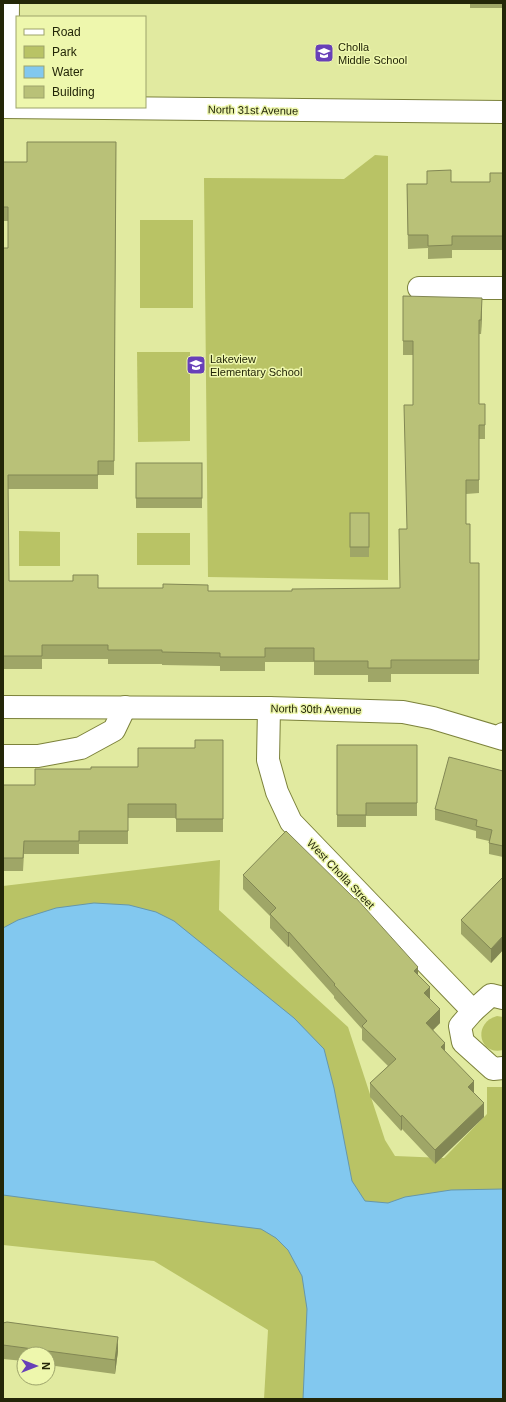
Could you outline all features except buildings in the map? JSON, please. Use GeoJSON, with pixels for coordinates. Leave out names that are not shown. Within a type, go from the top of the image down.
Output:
{"type":"FeatureCollection","features":[{"type":"Feature","properties":{"kind":"street"},"geometry":{"type":"LineString","coordinates":[[5,107],[8,3]]}},
{"type":"Feature","properties":{"kind":"street","name":"North 31st Avenue"},"geometry":{"type":"LineString","coordinates":[[5,107],[16,107]]}},
{"type":"Feature","properties":{"kind":"street","name":"North 31st Avenue"},"geometry":{"type":"LineString","coordinates":[[105,108],[503,112]]}},
{"type":"Feature","properties":{"kind":"street"},"geometry":{"type":"LineString","coordinates":[[419,288],[503,288]]}},
{"type":"Feature","properties":{"kind":"street","name":"North 30th Avenue"},"geometry":{"type":"LineString","coordinates":[[3,707],[269,708],[403,712],[433,718],[503,739]]}},
{"type":"Feature","properties":{"kind":"street"},"geometry":{"type":"LineString","coordinates":[[3,756],[38,756],[81,748],[114,730],[125,707]]}},
{"type":"Feature","properties":{"kind":"street","name":"West Cholla Street"},"geometry":{"type":"LineString","coordinates":[[269,708],[268,760],[276,792],[291,822],[473,1011]]}},
{"type":"Feature","properties":{"kind":"street"},"geometry":{"type":"LineString","coordinates":[[503,734],[503,739]]}},
{"type":"Feature","properties":{"kind":"street"},"geometry":{"type":"LineString","coordinates":[[503,998],[491,995],[473,1011],[460,1026],[463,1042],[493,1069],[503,1068]]}},
{"type":"Feature","properties":{"kind":"green space"},"geometry":{"type":"Polygon","coordinates":[[[375,155],[388,156],[388,580],[208,577],[204,178],[344,179],[375,155]]]}},
{"type":"Feature","properties":{"kind":"green space"},"geometry":{"type":"Polygon","coordinates":[[[140,220],[193,220],[193,308],[140,308],[140,220]]]}},
{"type":"Feature","properties":{"kind":"green space"},"geometry":{"type":"Polygon","coordinates":[[[137,352],[190,352],[190,441],[138,442],[137,352]]]}},
{"type":"Feature","properties":{"kind":"green space"},"geometry":{"type":"Polygon","coordinates":[[[19,531],[60,532],[60,566],[19,566],[19,531]]]}},
{"type":"Feature","properties":{"kind":"green space"},"geometry":{"type":"Polygon","coordinates":[[[137,533],[190,533],[190,565],[137,565],[137,533]]]}},
{"type":"Feature","properties":{"kind":"green space"},"geometry":{"type":"Polygon","coordinates":[[[220,860],[219,910],[348,1027],[385,1140],[395,1156],[444,1158],[487,1114],[487,1087],[503,1087],[503,1399],[264,1399],[268,1330],[154,1261],[3,1245],[3,886],[220,860]]]}},
{"type":"Feature","properties":{"kind":"green space"},"geometry":{"type":"Polygon","coordinates":[[[497,1016],[503,1017],[503,1050],[495,1051],[488,1048],[484,1044],[482,1031],[484,1025],[489,1020],[497,1016]]]}},
{"type":"Feature","properties":{"kind":"water"},"geometry":{"type":"Polygon","coordinates":[[[94,903],[129,905],[156,912],[174,921],[294,1018],[324,1049],[334,1088],[352,1181],[365,1201],[388,1203],[405,1197],[451,1190],[503,1189],[503,1399],[303,1399],[307,1309],[302,1276],[288,1250],[276,1238],[261,1229],[3,1195],[3,928],[18,920],[56,908],[94,903]]]}},
{"type":"Feature","properties":{"kind":"place","name":"Cholla Middle School"},"geometry":{"type":"Point","coordinates":[324,53]}},
{"type":"Feature","properties":{"kind":"place","name":"Lakeview Elementary School"},"geometry":{"type":"Point","coordinates":[196,365]}}]}
